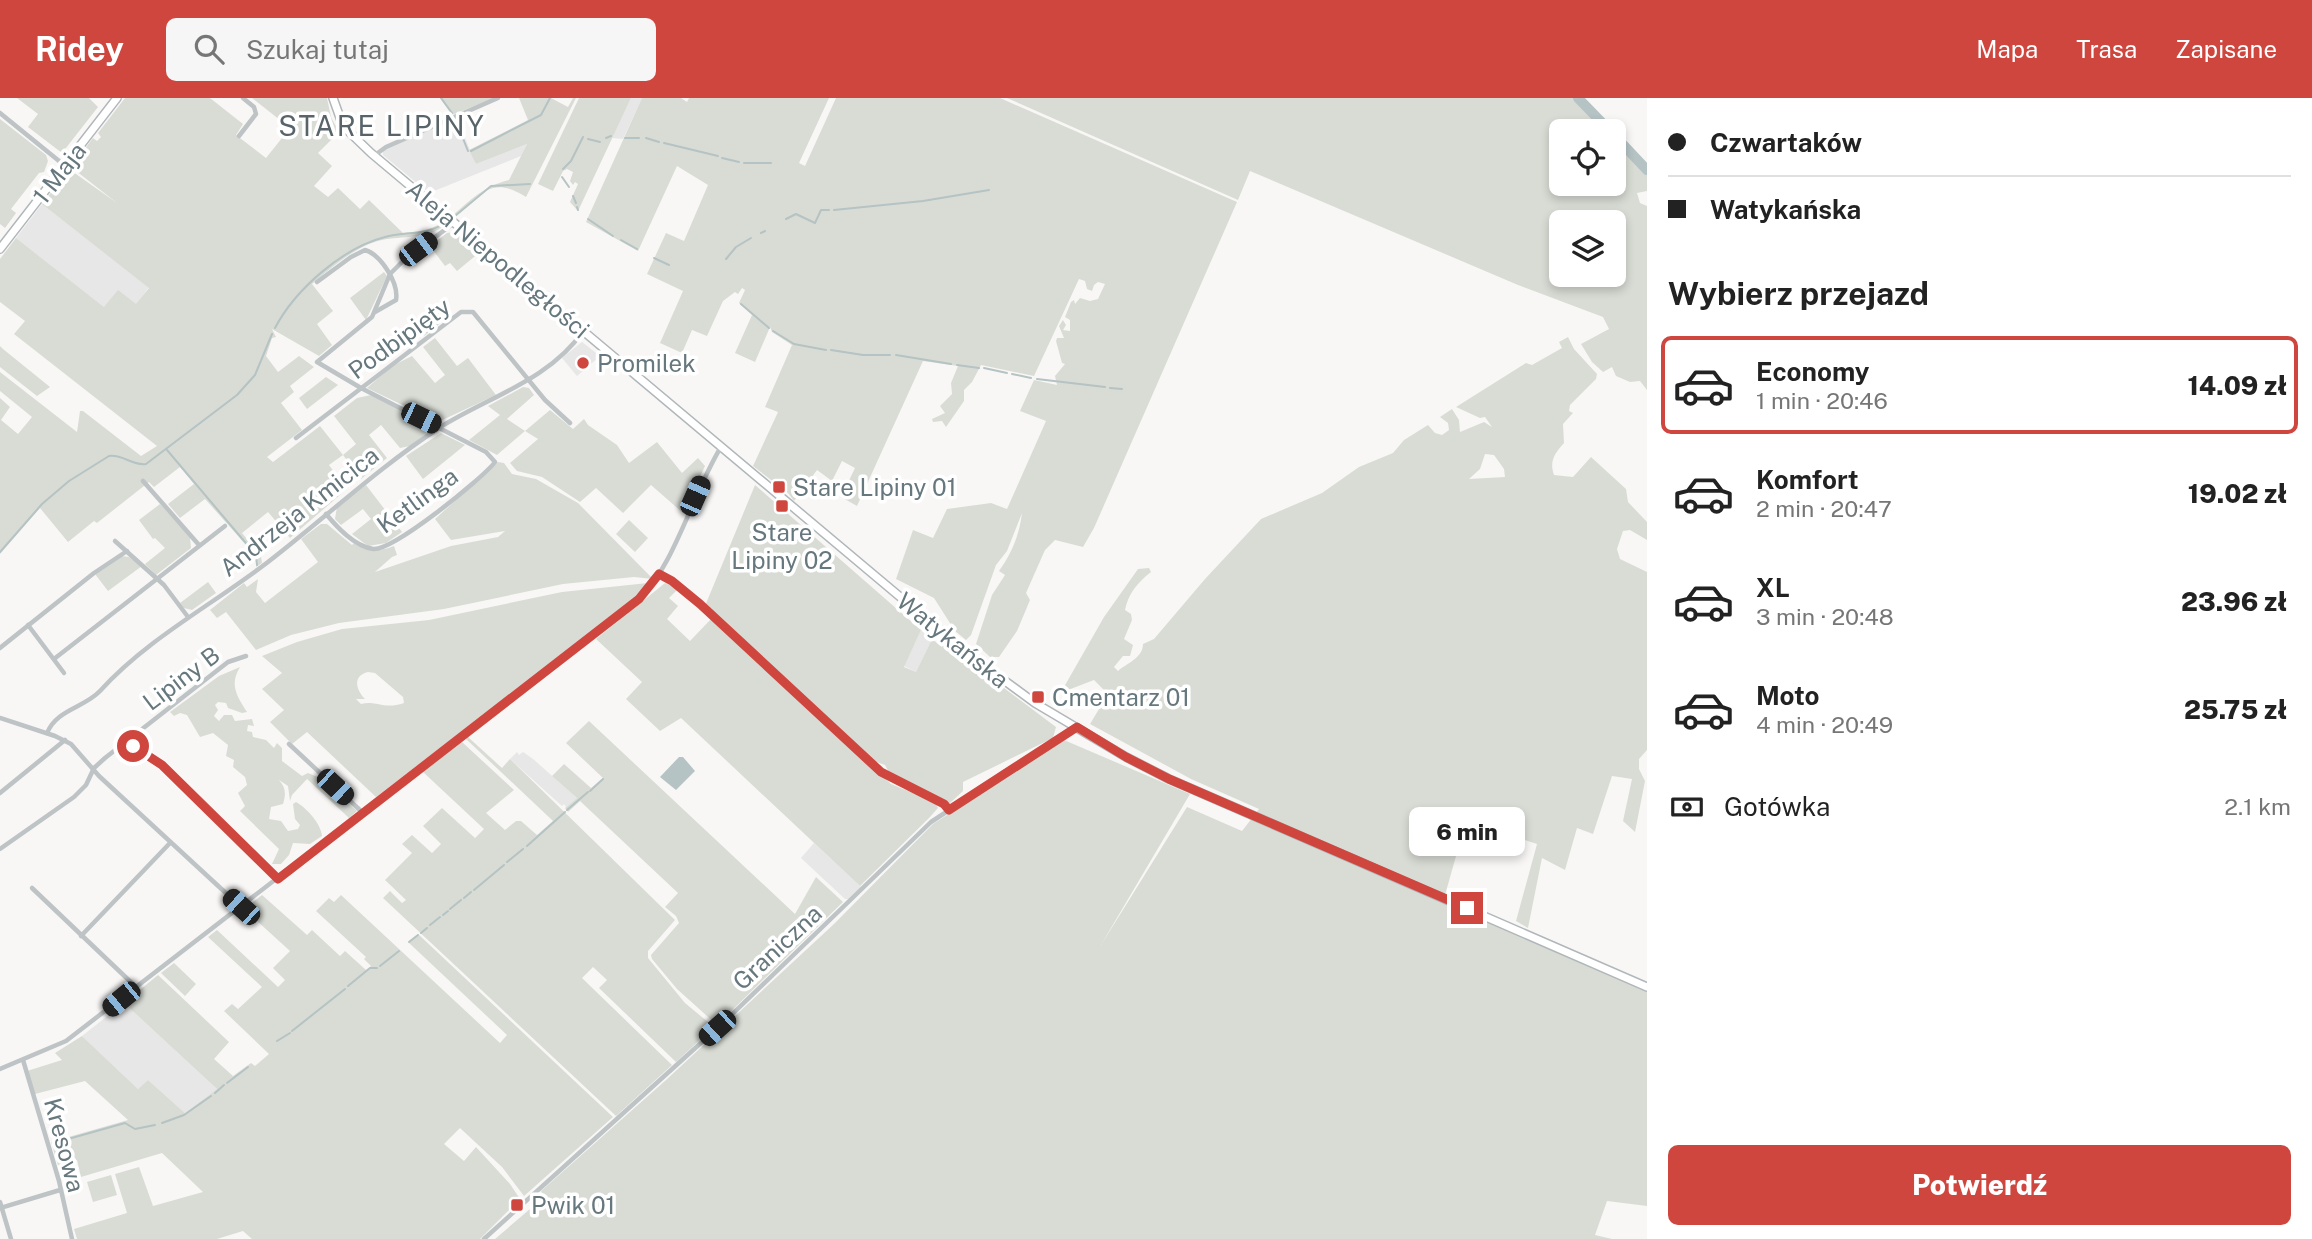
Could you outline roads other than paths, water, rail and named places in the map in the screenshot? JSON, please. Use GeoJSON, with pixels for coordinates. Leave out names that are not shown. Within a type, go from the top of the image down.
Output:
{"type":"FeatureCollection","features":[{"type":"Feature","properties":{"kind":"street","name":"1 Maja"},"geometry":{"type":"LineString","coordinates":[[0,249],[117,98]]}},
{"type":"Feature","properties":{"kind":"street"},"geometry":{"type":"LineString","coordinates":[[239,136],[256,114],[254,107],[243,98]]}},
{"type":"Feature","properties":{"kind":"street","name":"Aleja Niepodległości"},"geometry":{"type":"LineString","coordinates":[[332,98],[343,126],[374,156],[871,571]]}},
{"type":"Feature","properties":{"kind":"street"},"geometry":{"type":"LineString","coordinates":[[374,156],[386,146],[498,98]]}},
{"type":"Feature","properties":{"kind":"street"},"geometry":{"type":"LineString","coordinates":[[0,113],[65,166]]}},
{"type":"Feature","properties":{"kind":"street"},"geometry":{"type":"LineString","coordinates":[[440,427],[361,388],[317,362],[368,322],[375,312],[390,274],[454,222]]}},
{"type":"Feature","properties":{"kind":"street"},"geometry":{"type":"LineString","coordinates":[[317,282],[351,257],[365,250],[373,254],[390,274],[397,296],[388,307],[375,312]]}},
{"type":"Feature","properties":{"kind":"street","name":"Podbipięty"},"geometry":{"type":"LineString","coordinates":[[296,438],[467,310],[473,312],[545,400],[570,423]]}},
{"type":"Feature","properties":{"kind":"street","name":"Andrzeja Kmicica"},"geometry":{"type":"LineString","coordinates":[[47,733],[55,719],[91,698],[108,680],[188,617],[266,563],[440,427],[528,380],[574,345],[583,331]]}},
{"type":"Feature","properties":{"kind":"street","name":"Ketlinga"},"geometry":{"type":"LineString","coordinates":[[326,514],[338,528],[362,545],[374,549],[387,547],[407,535],[493,465],[495,459],[440,427]]}},
{"type":"Feature","properties":{"kind":"street"},"geometry":{"type":"LineString","coordinates":[[0,1061],[2,1069],[66,1041],[639,599],[659,574],[707,468],[721,446]]}},
{"type":"Feature","properties":{"kind":"street"},"geometry":{"type":"LineString","coordinates":[[144,481],[199,545]]}},
{"type":"Feature","properties":{"kind":"street"},"geometry":{"type":"LineString","coordinates":[[54,659],[225,526]]}},
{"type":"Feature","properties":{"kind":"street"},"geometry":{"type":"LineString","coordinates":[[115,541],[157,578],[188,617]]}},
{"type":"Feature","properties":{"kind":"street"},"geometry":{"type":"LineString","coordinates":[[0,649],[94,573],[127,551]]}},
{"type":"Feature","properties":{"kind":"street","name":"Watykańska"},"geometry":{"type":"LineString","coordinates":[[871,571],[992,673],[1021,694],[1126,757],[1169,779],[1647,988]]}},
{"type":"Feature","properties":{"kind":"street"},"geometry":{"type":"LineString","coordinates":[[659,574],[700,604],[881,772],[944,804],[949,810]]}},
{"type":"Feature","properties":{"kind":"street"},"geometry":{"type":"LineString","coordinates":[[28,625],[64,673]]}},
{"type":"Feature","properties":{"kind":"street","name":"Lipiny B"},"geometry":{"type":"LineString","coordinates":[[0,849],[74,797],[86,785],[94,768],[128,740],[228,662],[246,656]]}},
{"type":"Feature","properties":{"kind":"street"},"geometry":{"type":"LineString","coordinates":[[0,718],[65,740],[170,843],[241,907]]}},
{"type":"Feature","properties":{"kind":"street","name":"Graniczna"},"geometry":{"type":"LineString","coordinates":[[484,1239],[723,1023],[928,824],[1077,727]]}},
{"type":"Feature","properties":{"kind":"street"},"geometry":{"type":"LineString","coordinates":[[0,793],[65,740]]}},
{"type":"Feature","properties":{"kind":"street"},"geometry":{"type":"LineString","coordinates":[[128,740],[140,753],[162,765],[278,879]]}},
{"type":"Feature","properties":{"kind":"street"},"geometry":{"type":"LineString","coordinates":[[289,744],[362,812]]}},
{"type":"Feature","properties":{"kind":"street"},"geometry":{"type":"LineString","coordinates":[[81,936],[170,843]]}},
{"type":"Feature","properties":{"kind":"street"},"geometry":{"type":"LineString","coordinates":[[32,888],[136,987]]}},
{"type":"Feature","properties":{"kind":"street","name":"Kresowa"},"geometry":{"type":"LineString","coordinates":[[23,1060],[72,1239]]}},
{"type":"Feature","properties":{"kind":"street"},"geometry":{"type":"LineString","coordinates":[[11,1239],[1,1206],[60,1190]]}},
{"type":"Feature","properties":{"kind":"waterway"},"geometry":{"type":"LineString","coordinates":[[441,98],[452,113]]}},
{"type":"Feature","properties":{"kind":"waterway"},"geometry":{"type":"LineString","coordinates":[[471,151],[541,115],[550,98]]}},
{"type":"Feature","properties":{"kind":"waterway"},"geometry":{"type":"LineString","coordinates":[[1578,98],[1598,119]]}},
{"type":"Feature","properties":{"kind":"waterway"},"geometry":{"type":"LineString","coordinates":[[456,121],[468,151]]}},
{"type":"Feature","properties":{"kind":"waterway"},"geometry":{"type":"LineString","coordinates":[[606,138],[611,136]]}},
{"type":"Feature","properties":{"kind":"waterway"},"geometry":{"type":"LineString","coordinates":[[563,169],[571,161],[583,137]]}},
{"type":"Feature","properties":{"kind":"waterway"},"geometry":{"type":"LineString","coordinates":[[625,138],[639,138]]}},
{"type":"Feature","properties":{"kind":"waterway"},"geometry":{"type":"LineString","coordinates":[[646,138],[659,142]]}},
{"type":"Feature","properties":{"kind":"waterway"},"geometry":{"type":"LineString","coordinates":[[588,139],[600,142]]}},
{"type":"Feature","properties":{"kind":"waterway"},"geometry":{"type":"LineString","coordinates":[[664,143],[718,156]]}},
{"type":"Feature","properties":{"kind":"waterway"},"geometry":{"type":"LineString","coordinates":[[1626,148],[1647,170]]}},
{"type":"Feature","properties":{"kind":"waterway"},"geometry":{"type":"LineString","coordinates":[[722,158],[739,162]]}},
{"type":"Feature","properties":{"kind":"waterway"},"geometry":{"type":"LineString","coordinates":[[744,163],[771,163]]}},
{"type":"Feature","properties":{"kind":"waterway"},"geometry":{"type":"LineString","coordinates":[[562,177],[569,187]]}},
{"type":"Feature","properties":{"kind":"waterway"},"geometry":{"type":"LineString","coordinates":[[455,216],[491,186],[530,184]]}},
{"type":"Feature","properties":{"kind":"waterway"},"geometry":{"type":"LineString","coordinates":[[834,210],[923,201],[989,190]]}},
{"type":"Feature","properties":{"kind":"waterway"},"geometry":{"type":"LineString","coordinates":[[573,196],[576,203]]}},
{"type":"Feature","properties":{"kind":"waterway"},"geometry":{"type":"LineString","coordinates":[[786,219],[796,214],[815,223],[821,210],[829,210]]}},
{"type":"Feature","properties":{"kind":"waterway"},"geometry":{"type":"LineString","coordinates":[[588,219],[613,236]]}},
{"type":"Feature","properties":{"kind":"waterway"},"geometry":{"type":"LineString","coordinates":[[275,328],[307,285],[352,251],[385,237],[442,225]]}},
{"type":"Feature","properties":{"kind":"waterway"},"geometry":{"type":"LineString","coordinates":[[761,233],[765,231]]}},
{"type":"Feature","properties":{"kind":"waterway"},"geometry":{"type":"LineString","coordinates":[[726,259],[736,247],[751,238]]}},
{"type":"Feature","properties":{"kind":"waterway"},"geometry":{"type":"LineString","coordinates":[[621,240],[637,249]]}},
{"type":"Feature","properties":{"kind":"waterway"},"geometry":{"type":"LineString","coordinates":[[654,258],[669,265]]}},
{"type":"Feature","properties":{"kind":"waterway"},"geometry":{"type":"LineString","coordinates":[[741,304],[769,328]]}},
{"type":"Feature","properties":{"kind":"waterway"},"geometry":{"type":"LineString","coordinates":[[773,331],[794,344],[826,350]]}},
{"type":"Feature","properties":{"kind":"waterway"},"geometry":{"type":"LineString","coordinates":[[0,552],[42,504],[69,481],[109,456],[146,464],[237,395],[255,375],[272,334]]}},
{"type":"Feature","properties":{"kind":"waterway"},"geometry":{"type":"LineString","coordinates":[[831,350],[863,355],[890,355]]}},
{"type":"Feature","properties":{"kind":"waterway"},"geometry":{"type":"LineString","coordinates":[[896,355],[951,364]]}},
{"type":"Feature","properties":{"kind":"waterway"},"geometry":{"type":"LineString","coordinates":[[957,365],[979,368]]}},
{"type":"Feature","properties":{"kind":"waterway"},"geometry":{"type":"LineString","coordinates":[[984,368],[1007,373]]}},
{"type":"Feature","properties":{"kind":"waterway"},"geometry":{"type":"LineString","coordinates":[[1012,374],[1031,378]]}},
{"type":"Feature","properties":{"kind":"waterway"},"geometry":{"type":"LineString","coordinates":[[1037,379],[1105,387]]}},
{"type":"Feature","properties":{"kind":"waterway"},"geometry":{"type":"LineString","coordinates":[[1110,388],[1122,389]]}},
{"type":"Feature","properties":{"kind":"waterway"},"geometry":{"type":"LineString","coordinates":[[167,450],[250,548],[256,556],[257,565]]}},
{"type":"Feature","properties":{"kind":"waterway"},"geometry":{"type":"LineString","coordinates":[[590,791],[603,779]]}},
{"type":"Feature","properties":{"kind":"waterway"},"geometry":{"type":"LineString","coordinates":[[567,810],[588,792]]}},
{"type":"Feature","properties":{"kind":"waterway"},"geometry":{"type":"LineString","coordinates":[[527,846],[565,812]]}},
{"type":"Feature","properties":{"kind":"waterway"},"geometry":{"type":"LineString","coordinates":[[507,862],[523,849]]}},
{"type":"Feature","properties":{"kind":"waterway"},"geometry":{"type":"LineString","coordinates":[[474,890],[504,865]]}},
{"type":"Feature","properties":{"kind":"waterway"},"geometry":{"type":"LineString","coordinates":[[464,898],[471,892]]}},
{"type":"Feature","properties":{"kind":"waterway"},"geometry":{"type":"LineString","coordinates":[[450,909],[461,900]]}},
{"type":"Feature","properties":{"kind":"waterway"},"geometry":{"type":"LineString","coordinates":[[443,915],[448,911]]}},
{"type":"Feature","properties":{"kind":"waterway"},"geometry":{"type":"LineString","coordinates":[[430,925],[440,917]]}},
{"type":"Feature","properties":{"kind":"waterway"},"geometry":{"type":"LineString","coordinates":[[421,933],[427,928]]}},
{"type":"Feature","properties":{"kind":"waterway"},"geometry":{"type":"LineString","coordinates":[[409,942],[418,935]]}},
{"type":"Feature","properties":{"kind":"waterway"},"geometry":{"type":"LineString","coordinates":[[380,966],[399,951]]}},
{"type":"Feature","properties":{"kind":"waterway"},"geometry":{"type":"LineString","coordinates":[[348,986],[370,968],[377,968]]}},
{"type":"Feature","properties":{"kind":"waterway"},"geometry":{"type":"LineString","coordinates":[[292,1031],[345,989]]}},
{"type":"Feature","properties":{"kind":"waterway"},"geometry":{"type":"LineString","coordinates":[[277,1041],[290,1033]]}},
{"type":"Feature","properties":{"kind":"waterway"},"geometry":{"type":"LineString","coordinates":[[227,1083],[248,1067]]}},
{"type":"Feature","properties":{"kind":"waterway"},"geometry":{"type":"LineString","coordinates":[[215,1093],[224,1085]]}},
{"type":"Feature","properties":{"kind":"waterway"},"geometry":{"type":"LineString","coordinates":[[162,1123],[184,1115],[211,1096]]}},
{"type":"Feature","properties":{"kind":"waterway"},"geometry":{"type":"LineString","coordinates":[[54,1143],[125,1123],[135,1129],[155,1125]]}},
{"type":"Feature","properties":{"kind":"place","name":"Promilek"},"geometry":{"type":"Point","coordinates":[583,363]}},
{"type":"Feature","properties":{"kind":"place","name":"Stare Lipiny 01"},"geometry":{"type":"Point","coordinates":[779,487]}},
{"type":"Feature","properties":{"kind":"place","name":"Stare Lipiny 02"},"geometry":{"type":"Point","coordinates":[782,506]}},
{"type":"Feature","properties":{"kind":"place","name":"Cmentarz 01"},"geometry":{"type":"Point","coordinates":[1038,697]}},
{"type":"Feature","properties":{"kind":"place","name":"Pwik 01"},"geometry":{"type":"Point","coordinates":[517,1205]}},
{"type":"Feature","properties":{"kind":"district","name":"STARE LIPINY"},"geometry":{"type":"Point","coordinates":[382,125]}}]}
